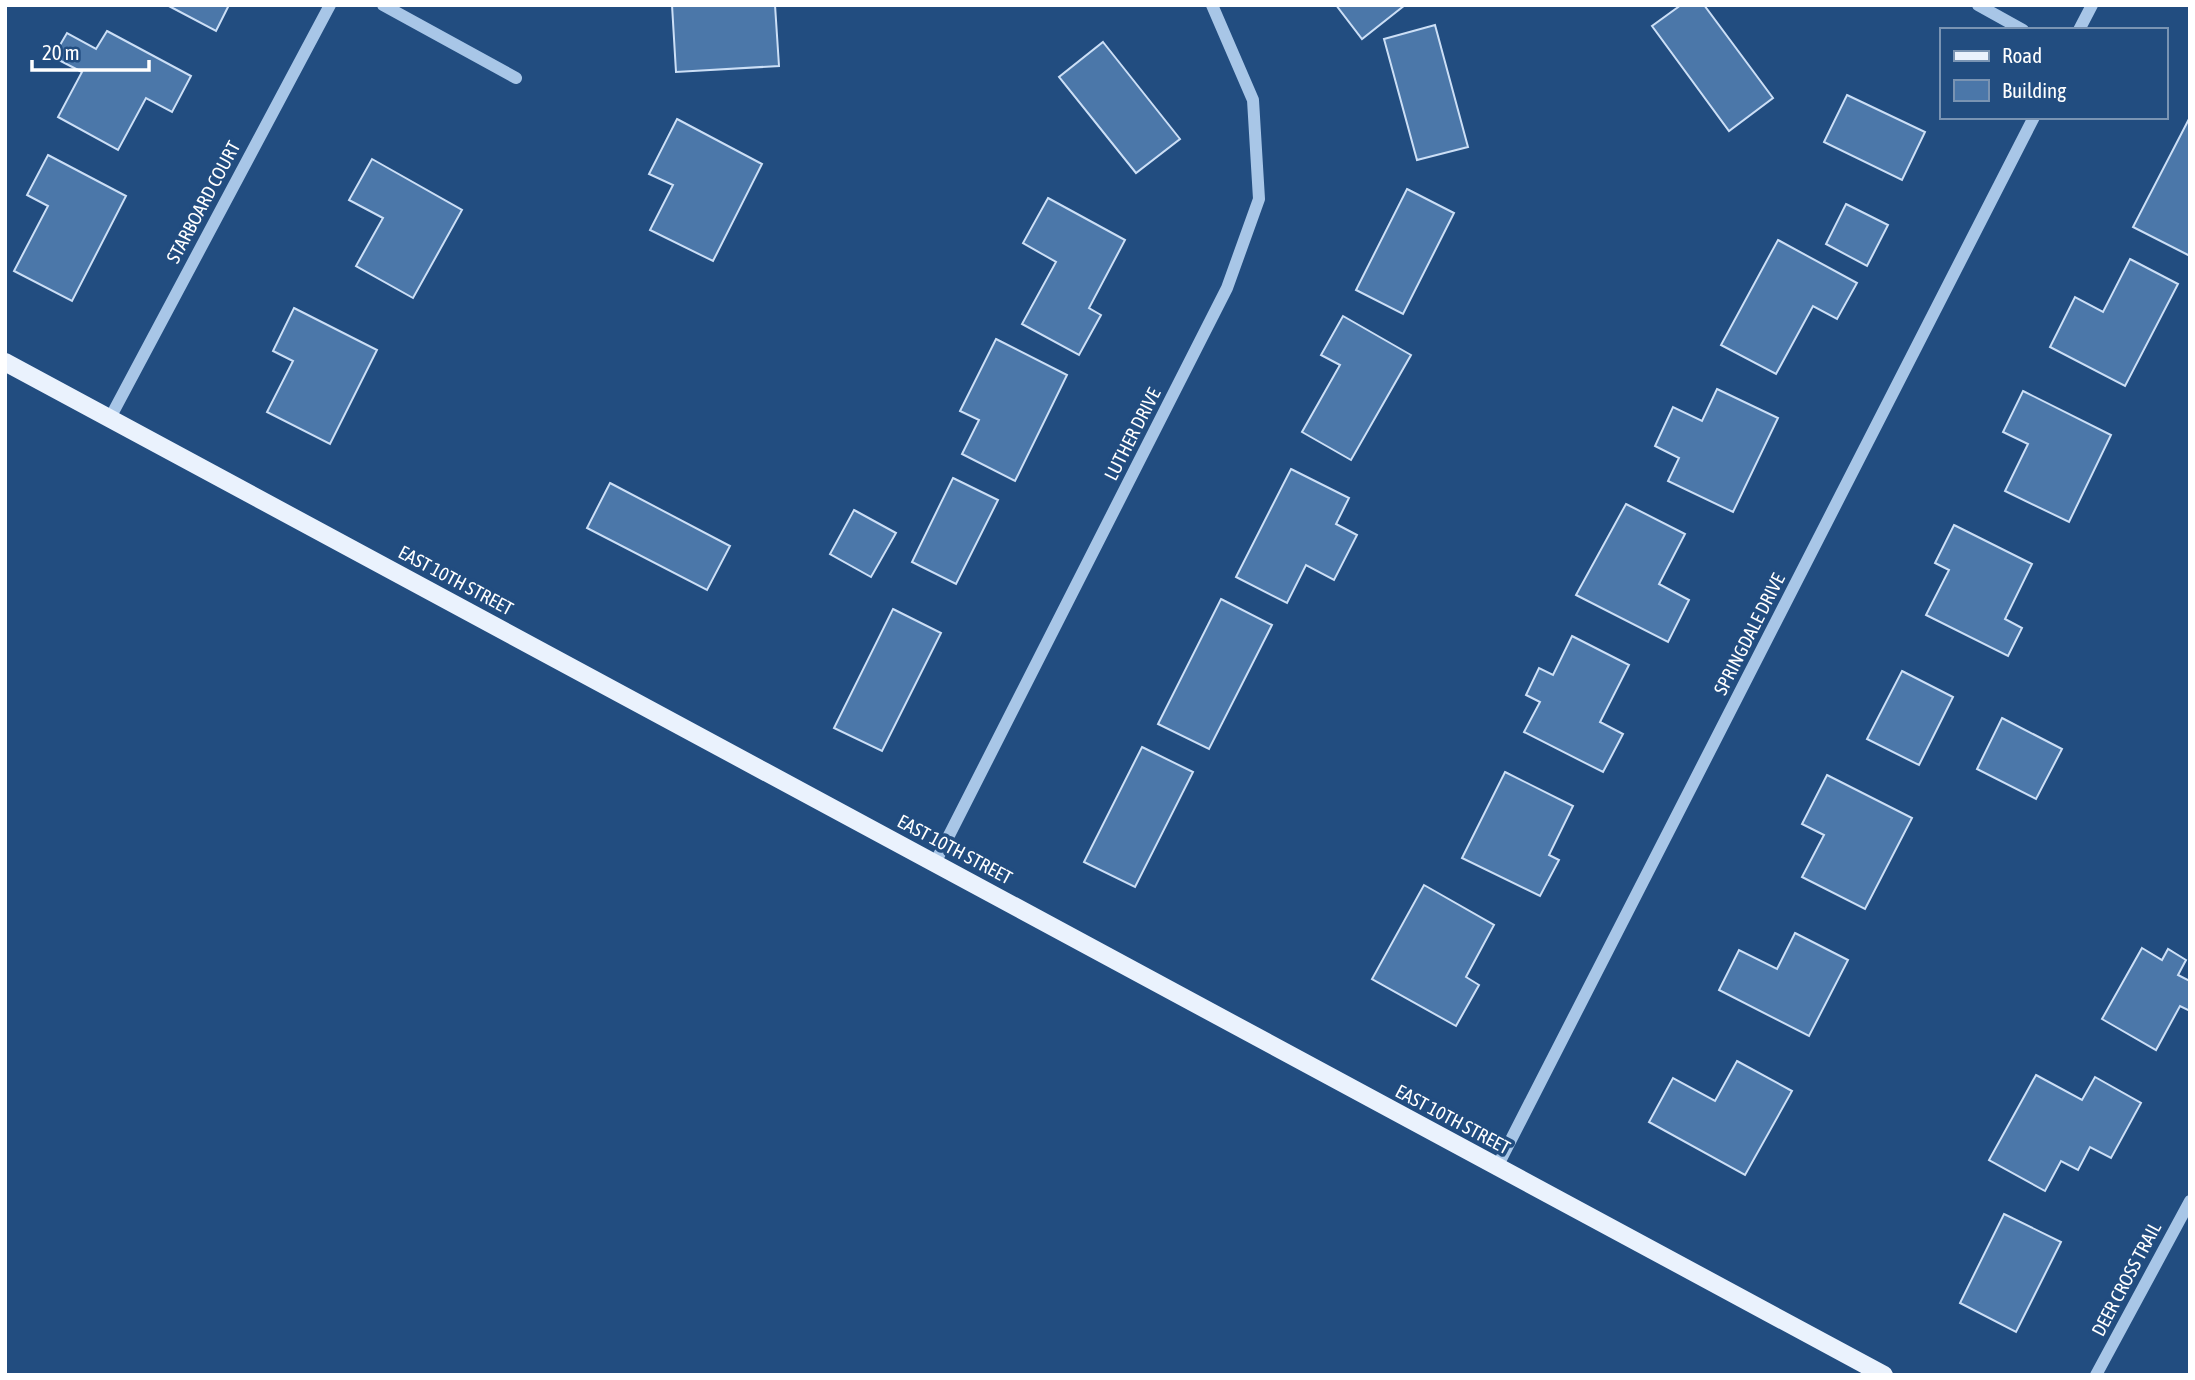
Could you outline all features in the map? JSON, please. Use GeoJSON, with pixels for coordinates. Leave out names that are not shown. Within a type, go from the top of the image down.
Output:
{"type":"FeatureCollection","features":[{"type":"Feature","properties":{"kind":"main road","name":"EAST 10TH STREET"},"geometry":{"type":"LineString","coordinates":[[5,362],[1884,1375]]}},
{"type":"Feature","properties":{"kind":"street","name":"STARBOARD COURT"},"geometry":{"type":"LineString","coordinates":[[110,418],[330,5]]}},
{"type":"Feature","properties":{"kind":"street"},"geometry":{"type":"LineString","coordinates":[[383,5],[516,78]]}},
{"type":"Feature","properties":{"kind":"street","name":"LUTHER DRIVE"},"geometry":{"type":"LineString","coordinates":[[935,863],[1227,288],[1259,199],[1253,100],[1212,5]]}},
{"type":"Feature","properties":{"kind":"street"},"geometry":{"type":"LineString","coordinates":[[1978,5],[2019,28]]}},
{"type":"Feature","properties":{"kind":"street"},"geometry":{"type":"LineString","coordinates":[[2080,28],[2092,5]]}},
{"type":"Feature","properties":{"kind":"street","name":"SPRINGDALE DRIVE"},"geometry":{"type":"LineString","coordinates":[[1497,1167],[2033,119]]}},
{"type":"Feature","properties":{"kind":"street","name":"DEER CROSS TRAIL"},"geometry":{"type":"LineString","coordinates":[[2096,1375],[2190,1201]]}},
{"type":"Feature","properties":{"kind":"building"},"geometry":{"type":"Polygon","coordinates":[[[167,5],[229,5],[216,31],[167,5]]]}},
{"type":"Feature","properties":{"kind":"building"},"geometry":{"type":"Polygon","coordinates":[[[672,5],[775,5],[779,66],[676,72],[672,5]]]}},
{"type":"Feature","properties":{"kind":"building"},"geometry":{"type":"Polygon","coordinates":[[[1336,5],[1405,5],[1362,39],[1336,5]]]}},
{"type":"Feature","properties":{"kind":"building"},"geometry":{"type":"Polygon","coordinates":[[[1681,5],[1704,5],[1773,98],[1729,131],[1652,26],[1681,5]]]}},
{"type":"Feature","properties":{"kind":"building"},"geometry":{"type":"Polygon","coordinates":[[[1435,25],[1468,147],[1417,160],[1384,39],[1435,25]]]}},
{"type":"Feature","properties":{"kind":"building"},"geometry":{"type":"Polygon","coordinates":[[[107,31],[191,76],[172,112],[146,98],[118,150],[58,117],[82,72],[53,57],[67,33],[96,49],[107,31]]]}},
{"type":"Feature","properties":{"kind":"building"},"geometry":{"type":"Polygon","coordinates":[[[1103,42],[1180,139],[1136,173],[1059,77],[1103,42]]]}},
{"type":"Feature","properties":{"kind":"building"},"geometry":{"type":"Polygon","coordinates":[[[1847,95],[1925,132],[1902,180],[1824,142],[1847,95]]]}},
{"type":"Feature","properties":{"kind":"building"},"geometry":{"type":"Polygon","coordinates":[[[2190,117],[2190,256],[2133,227],[2190,117]]]}},
{"type":"Feature","properties":{"kind":"building"},"geometry":{"type":"Polygon","coordinates":[[[677,119],[762,164],[713,261],[650,230],[673,185],[649,174],[677,119]]]}},
{"type":"Feature","properties":{"kind":"building"},"geometry":{"type":"Polygon","coordinates":[[[48,155],[126,196],[72,301],[14,271],[48,206],[27,195],[48,155]]]}},
{"type":"Feature","properties":{"kind":"building"},"geometry":{"type":"Polygon","coordinates":[[[372,159],[462,210],[413,298],[356,266],[383,218],[349,200],[372,159]]]}},
{"type":"Feature","properties":{"kind":"building"},"geometry":{"type":"Polygon","coordinates":[[[1407,189],[1454,213],[1403,314],[1356,290],[1407,189]]]}},
{"type":"Feature","properties":{"kind":"building"},"geometry":{"type":"Polygon","coordinates":[[[1048,198],[1125,240],[1089,308],[1101,315],[1079,355],[1022,324],[1056,262],[1023,243],[1048,198]]]}},
{"type":"Feature","properties":{"kind":"building"},"geometry":{"type":"Polygon","coordinates":[[[1846,204],[1888,225],[1867,266],[1826,244],[1846,204]]]}},
{"type":"Feature","properties":{"kind":"building"},"geometry":{"type":"Polygon","coordinates":[[[1778,240],[1857,283],[1837,319],[1813,306],[1776,374],[1721,345],[1778,240]]]}},
{"type":"Feature","properties":{"kind":"building"},"geometry":{"type":"Polygon","coordinates":[[[2130,259],[2178,284],[2125,386],[2050,347],[2075,297],[2103,312],[2130,259]]]}},
{"type":"Feature","properties":{"kind":"building"},"geometry":{"type":"Polygon","coordinates":[[[294,308],[377,350],[330,444],[267,412],[293,361],[273,351],[294,308]]]}},
{"type":"Feature","properties":{"kind":"building"},"geometry":{"type":"Polygon","coordinates":[[[1343,316],[1411,355],[1351,460],[1302,432],[1340,365],[1321,355],[1343,316]]]}},
{"type":"Feature","properties":{"kind":"building"},"geometry":{"type":"Polygon","coordinates":[[[996,339],[1067,375],[1015,481],[962,454],[979,420],[960,411],[996,339]]]}},
{"type":"Feature","properties":{"kind":"building"},"geometry":{"type":"Polygon","coordinates":[[[1717,389],[1778,418],[1733,512],[1668,481],[1679,458],[1655,446],[1673,407],[1702,421],[1717,389]]]}},
{"type":"Feature","properties":{"kind":"building"},"geometry":{"type":"Polygon","coordinates":[[[2023,391],[2111,435],[2069,522],[2005,491],[2028,444],[2003,432],[2023,391]]]}},
{"type":"Feature","properties":{"kind":"building"},"geometry":{"type":"Polygon","coordinates":[[[1291,469],[1349,498],[1336,524],[1357,535],[1334,580],[1306,565],[1287,603],[1236,577],[1291,469]]]}},
{"type":"Feature","properties":{"kind":"building"},"geometry":{"type":"Polygon","coordinates":[[[953,478],[998,500],[956,584],[912,562],[953,478]]]}},
{"type":"Feature","properties":{"kind":"building"},"geometry":{"type":"Polygon","coordinates":[[[610,483],[730,546],[707,590],[587,528],[610,483]]]}},
{"type":"Feature","properties":{"kind":"building"},"geometry":{"type":"Polygon","coordinates":[[[1626,504],[1685,534],[1659,584],[1689,600],[1668,642],[1576,595],[1626,504]]]}},
{"type":"Feature","properties":{"kind":"building"},"geometry":{"type":"Polygon","coordinates":[[[854,510],[896,533],[871,577],[830,554],[854,510]]]}},
{"type":"Feature","properties":{"kind":"building"},"geometry":{"type":"Polygon","coordinates":[[[1954,525],[2032,564],[2005,619],[2022,628],[2008,656],[1926,615],[1949,570],[1935,563],[1954,525]]]}},
{"type":"Feature","properties":{"kind":"building"},"geometry":{"type":"Polygon","coordinates":[[[1221,599],[1272,625],[1209,749],[1158,724],[1221,599]]]}},
{"type":"Feature","properties":{"kind":"building"},"geometry":{"type":"Polygon","coordinates":[[[893,609],[941,633],[882,751],[834,728],[893,609]]]}},
{"type":"Feature","properties":{"kind":"building"},"geometry":{"type":"Polygon","coordinates":[[[1572,636],[1629,665],[1600,722],[1623,734],[1603,772],[1524,732],[1540,702],[1526,695],[1539,668],[1553,675],[1572,636]]]}},
{"type":"Feature","properties":{"kind":"building"},"geometry":{"type":"Polygon","coordinates":[[[1902,671],[1953,697],[1919,765],[1867,739],[1902,671]]]}},
{"type":"Feature","properties":{"kind":"building"},"geometry":{"type":"Polygon","coordinates":[[[2002,718],[2062,749],[2036,799],[1977,769],[2002,718]]]}},
{"type":"Feature","properties":{"kind":"building"},"geometry":{"type":"Polygon","coordinates":[[[1142,747],[1193,772],[1135,887],[1084,862],[1142,747]]]}},
{"type":"Feature","properties":{"kind":"building"},"geometry":{"type":"Polygon","coordinates":[[[1505,772],[1573,806],[1549,855],[1559,860],[1540,896],[1462,858],[1505,772]]]}},
{"type":"Feature","properties":{"kind":"building"},"geometry":{"type":"Polygon","coordinates":[[[1827,775],[1912,818],[1865,909],[1802,877],[1824,835],[1802,824],[1827,775]]]}},
{"type":"Feature","properties":{"kind":"building"},"geometry":{"type":"Polygon","coordinates":[[[1424,885],[1494,925],[1466,977],[1479,985],[1456,1026],[1372,979],[1424,885]]]}},
{"type":"Feature","properties":{"kind":"building"},"geometry":{"type":"Polygon","coordinates":[[[1795,933],[1848,960],[1809,1036],[1719,990],[1739,950],[1777,969],[1795,933]]]}},
{"type":"Feature","properties":{"kind":"building"},"geometry":{"type":"Polygon","coordinates":[[[2142,948],[2162,960],[2168,949],[2186,960],[2178,975],[2190,981],[2190,1011],[2180,1006],[2156,1050],[2102,1019],[2142,948]]]}},
{"type":"Feature","properties":{"kind":"building"},"geometry":{"type":"Polygon","coordinates":[[[1737,1061],[1792,1091],[1745,1175],[1649,1122],[1673,1078],[1715,1101],[1737,1061]]]}},
{"type":"Feature","properties":{"kind":"building"},"geometry":{"type":"Polygon","coordinates":[[[2036,1075],[2082,1100],[2095,1077],[2141,1103],[2111,1158],[2090,1147],[2078,1170],[2061,1161],[2045,1191],[1989,1160],[2036,1075]]]}},
{"type":"Feature","properties":{"kind":"building"},"geometry":{"type":"Polygon","coordinates":[[[2004,1214],[2061,1242],[2016,1332],[1960,1303],[2004,1214]]]}}]}
